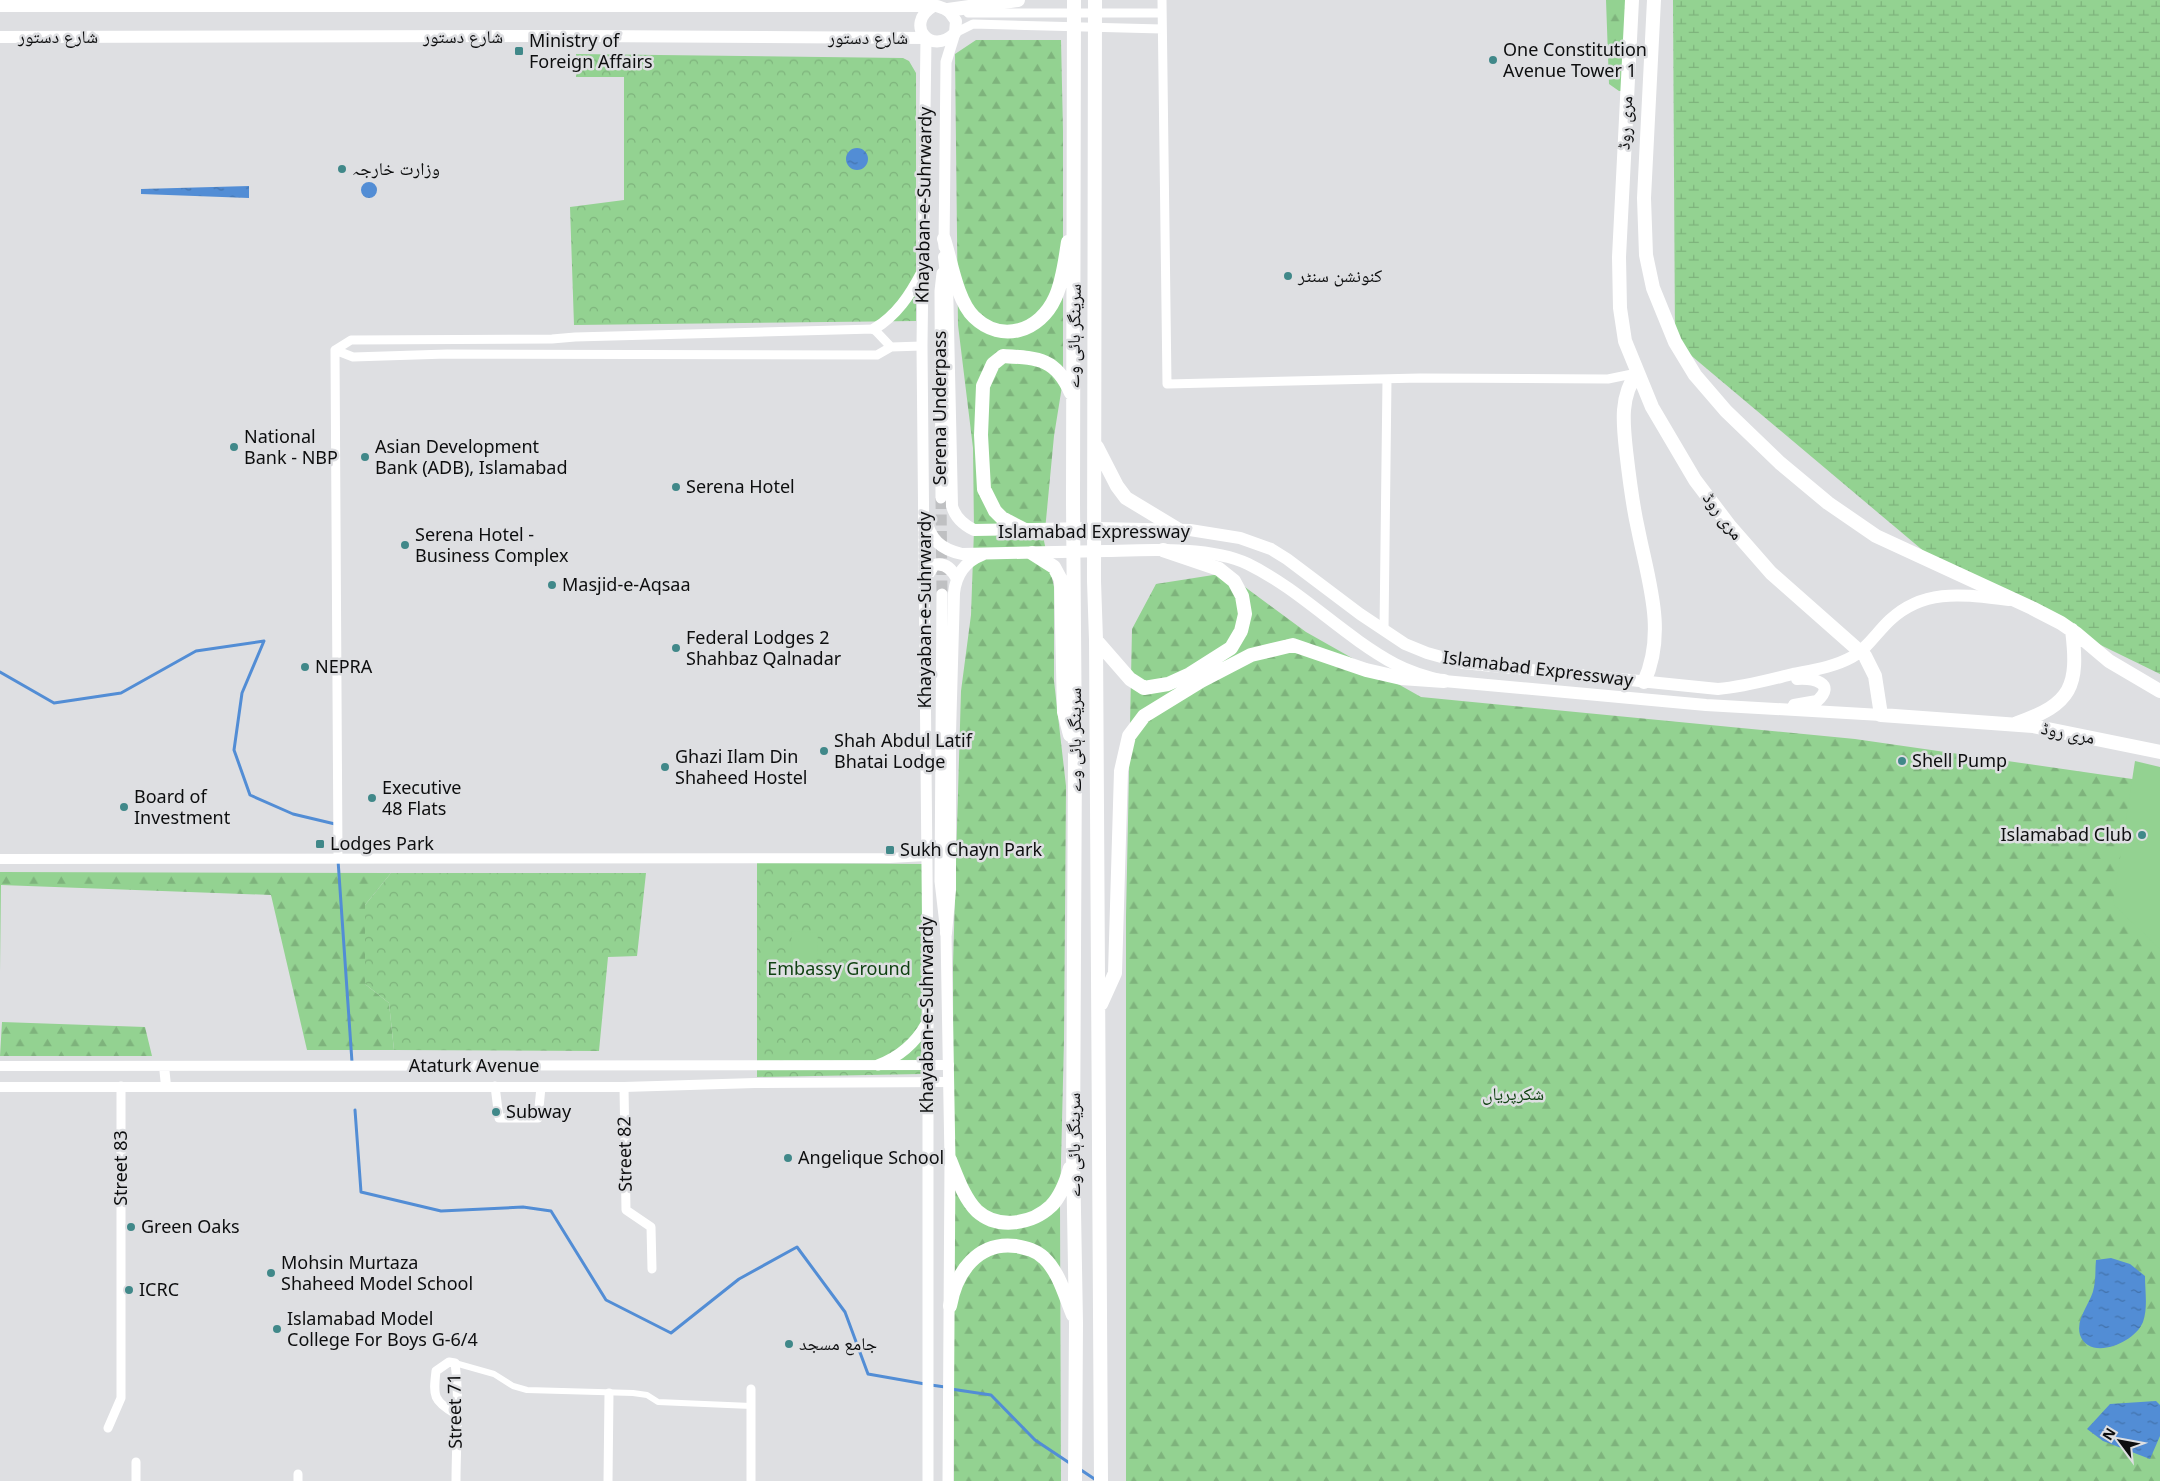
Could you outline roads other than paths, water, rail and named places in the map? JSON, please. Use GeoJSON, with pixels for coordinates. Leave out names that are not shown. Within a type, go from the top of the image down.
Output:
{"type":"FeatureCollection","features":[{"type":"Feature","properties":{"kind":"highway"},"geometry":{"type":"LineString","coordinates":[[950,8],[1018,0]]}},
{"type":"Feature","properties":{"kind":"highway","name":"سرینگر ہائی وے"},"geometry":{"type":"LineString","coordinates":[[1074,0],[1075,211],[1073,399],[1075,753],[1073,1155],[1076,1323],[1075,1481]]}},
{"type":"Feature","properties":{"kind":"highway","name":"سرینگر ہائی وے"},"geometry":{"type":"LineString","coordinates":[[1095,0],[1094,581],[1099,1009],[1101,1481]]}},
{"type":"Feature","properties":{"kind":"highway","name":"مری روڈ"},"geometry":{"type":"LineString","coordinates":[[1632,0],[1619,257],[1620,308],[1625,341],[1637,373],[1652,407],[1695,480],[1728,525],[1771,573],[1869,661],[1875,676],[1881,715],[2014,724],[2051,729],[2160,752]]}},
{"type":"Feature","properties":{"kind":"highway","name":"مری روڈ"},"geometry":{"type":"LineString","coordinates":[[1654,0],[1644,198],[1646,255],[1657,297],[1675,342],[1695,375],[1726,411],[1766,450],[1828,503],[1876,536],[2032,608],[2072,630],[2109,661],[2160,691]]}},
{"type":"Feature","properties":{"kind":"highway"},"geometry":{"type":"LineString","coordinates":[[1626,101],[1648,102]]}},
{"type":"Feature","properties":{"kind":"highway"},"geometry":{"type":"LineString","coordinates":[[944,239],[961,297],[973,316],[990,329],[1012,333],[1026,329],[1045,313],[1055,298],[1061,281],[1075,211]]}},
{"type":"Feature","properties":{"kind":"highway"},"geometry":{"type":"LineString","coordinates":[[1025,530],[1012,525],[998,514],[984,489],[981,435],[984,386],[988,372],[993,364],[1003,356],[1036,359],[1053,365],[1064,377],[1073,399]]}},
{"type":"Feature","properties":{"kind":"highway"},"geometry":{"type":"LineString","coordinates":[[1637,373],[1630,382],[1625,396],[1624,428],[1637,527],[1655,614],[1656,643],[1649,672],[1644,682]]}},
{"type":"Feature","properties":{"kind":"highway"},"geometry":{"type":"LineString","coordinates":[[1094,442],[1106,467],[1126,498],[1179,530]]}},
{"type":"Feature","properties":{"kind":"highway"},"geometry":{"type":"LineString","coordinates":[[1096,640],[1130,678],[1144,688],[1168,684],[1190,674],[1232,648],[1241,632],[1245,614],[1242,596],[1234,581],[1219,569],[1163,550]]}},
{"type":"Feature","properties":{"kind":"highway"},"geometry":{"type":"LineString","coordinates":[[1032,553],[1054,566],[1061,580],[1064,712],[1075,753]]}},
{"type":"Feature","properties":{"kind":"highway"},"geometry":{"type":"LineString","coordinates":[[2014,724],[2040,715],[2051,708],[2072,682],[2075,665],[2072,630]]}},
{"type":"Feature","properties":{"kind":"highway"},"geometry":{"type":"LineString","coordinates":[[1099,1009],[1115,973],[1121,771],[1130,736],[1144,716],[1201,681],[1251,655],[1293,645],[1366,670],[1401,678],[1444,681]]}},
{"type":"Feature","properties":{"kind":"highway"},"geometry":{"type":"LineString","coordinates":[[950,1160],[972,1205],[988,1218],[1004,1223],[1022,1222],[1038,1216],[1052,1205],[1067,1178],[1073,1155]]}},
{"type":"Feature","properties":{"kind":"highway"},"geometry":{"type":"LineString","coordinates":[[950,1306],[957,1280],[973,1259],[998,1247],[1025,1248],[1038,1252],[1054,1271],[1076,1323]]}},
{"type":"Feature","properties":{"kind":"main road","name":"شارع دستور"},"geometry":{"type":"LineString","coordinates":[[0,6],[309,7],[356,3],[932,3]]}},
{"type":"Feature","properties":{"kind":"main road"},"geometry":{"type":"LineString","coordinates":[[932,3],[950,8],[956,21],[955,33],[945,40],[932,41],[921,32],[922,18],[932,3]]}},
{"type":"Feature","properties":{"kind":"main road","name":"Khayaban-e-Suhrwardy"},"geometry":{"type":"LineString","coordinates":[[946,494],[947,282],[944,258],[945,90],[946,62],[955,33]]}},
{"type":"Feature","properties":{"kind":"main road","name":"شارع دستور"},"geometry":{"type":"LineString","coordinates":[[0,38],[580,36],[926,38]]}},
{"type":"Feature","properties":{"kind":"main road","name":"Khayaban-e-Suhrwardy"},"geometry":{"type":"LineString","coordinates":[[926,38],[922,346],[928,1066],[928,1481]]}},
{"type":"Feature","properties":{"kind":"main road"},"geometry":{"type":"LineString","coordinates":[[925,91],[945,90]]}},
{"type":"Feature","properties":{"kind":"main road"},"geometry":{"type":"LineString","coordinates":[[874,329],[884,323],[900,307],[924,270]]}},
{"type":"Feature","properties":{"kind":"main road","name":"Islamabad Expressway"},"geometry":{"type":"LineString","coordinates":[[946,494],[954,512],[964,524],[974,530],[1097,528],[1179,530],[1240,538],[1271,549],[1384,630],[1405,644],[1427,654],[1464,663],[1644,682],[1718,689],[1758,682],[1827,666],[1852,657],[1899,612],[1929,597],[1963,595],[2012,600]]}},
{"type":"Feature","properties":{"kind":"main road","name":"Islamabad Expressway"},"geometry":{"type":"LineString","coordinates":[[924,518],[933,538],[947,551],[962,554],[1163,550],[1206,553],[1227,557],[1246,563],[1275,580],[1395,664],[1418,674],[1444,681],[1589,696],[1757,709],[1881,715]]}},
{"type":"Feature","properties":{"kind":"main road"},"geometry":{"type":"LineString","coordinates":[[946,933],[950,890],[951,698],[954,593],[957,579],[965,564],[986,554]]}},
{"type":"Feature","properties":{"kind":"main road"},"geometry":{"type":"LineString","coordinates":[[925,579],[934,565],[938,564],[949,568],[957,579]]}},
{"type":"Feature","properties":{"kind":"main road"},"geometry":{"type":"LineString","coordinates":[[942,594],[940,880],[946,933]]}},
{"type":"Feature","properties":{"kind":"main road"},"geometry":{"type":"LineString","coordinates":[[1757,709],[1812,703],[1817,701],[1824,692],[1823,684],[1810,678],[1758,682]]}},
{"type":"Feature","properties":{"kind":"main road","name":"Khayaban-e-Suhrwardy"},"geometry":{"type":"LineString","coordinates":[[946,933],[950,1160],[948,1481]]}},
{"type":"Feature","properties":{"kind":"main road"},"geometry":{"type":"LineString","coordinates":[[878,1065],[890,1060],[912,1044],[927,1022]]}},
{"type":"Feature","properties":{"kind":"main road"},"geometry":{"type":"LineString","coordinates":[[928,1441],[948,1441]]}},
{"type":"Feature","properties":{"kind":"street"},"geometry":{"type":"LineString","coordinates":[[309,7],[322,0]]}},
{"type":"Feature","properties":{"kind":"street"},"geometry":{"type":"LineString","coordinates":[[1162,0],[1167,384],[1387,379],[1608,379],[1637,373]]}},
{"type":"Feature","properties":{"kind":"street"},"geometry":{"type":"LineString","coordinates":[[950,8],[970,12],[1162,13]]}},
{"type":"Feature","properties":{"kind":"street"},"geometry":{"type":"LineString","coordinates":[[955,33],[973,24],[1162,29]]}},
{"type":"Feature","properties":{"kind":"street"},"geometry":{"type":"LineString","coordinates":[[336,350],[351,340],[552,339],[874,329],[891,346]]}},
{"type":"Feature","properties":{"kind":"street"},"geometry":{"type":"LineString","coordinates":[[574,354],[575,337]]}},
{"type":"Feature","properties":{"kind":"street"},"geometry":{"type":"LineString","coordinates":[[552,339],[552,355]]}},
{"type":"Feature","properties":{"kind":"street"},"geometry":{"type":"LineString","coordinates":[[336,350],[353,357],[447,354],[877,355],[891,346],[922,346]]}},
{"type":"Feature","properties":{"kind":"street"},"geometry":{"type":"LineString","coordinates":[[336,350],[338,858]]}},
{"type":"Feature","properties":{"kind":"street"},"geometry":{"type":"LineString","coordinates":[[1384,630],[1387,379]]}},
{"type":"Feature","properties":{"kind":"street"},"geometry":{"type":"LineString","coordinates":[[0,859],[890,858],[926,856]]}},
{"type":"Feature","properties":{"kind":"street","name":"Ataturk Avenue"},"geometry":{"type":"LineString","coordinates":[[0,1066],[949,1065]]}},
{"type":"Feature","properties":{"kind":"street"},"geometry":{"type":"LineString","coordinates":[[164,1066],[166,1086]]}},
{"type":"Feature","properties":{"kind":"street","name":"Ataturk Avenue"},"geometry":{"type":"LineString","coordinates":[[0,1087],[624,1087],[948,1082]]}},
{"type":"Feature","properties":{"kind":"street","name":"Street 83"},"geometry":{"type":"LineString","coordinates":[[108,1428],[122,1398],[121,1086]]}},
{"type":"Feature","properties":{"kind":"street"},"geometry":{"type":"LineString","coordinates":[[495,1086],[499,1118],[538,1118],[541,1087]]}},
{"type":"Feature","properties":{"kind":"street","name":"Street 82"},"geometry":{"type":"LineString","coordinates":[[624,1087],[626,1210],[651,1227],[652,1269]]}},
{"type":"Feature","properties":{"kind":"street","name":"Street 71"},"geometry":{"type":"LineString","coordinates":[[456,1414],[441,1405],[434,1393],[436,1371],[449,1362],[455,1363],[456,1414],[456,1481]]}},
{"type":"Feature","properties":{"kind":"street"},"geometry":{"type":"LineString","coordinates":[[455,1363],[494,1374],[513,1386],[527,1390],[632,1393],[647,1395],[658,1402],[751,1406]]}},
{"type":"Feature","properties":{"kind":"street"},"geometry":{"type":"LineString","coordinates":[[751,1389],[751,1481]]}},
{"type":"Feature","properties":{"kind":"street"},"geometry":{"type":"LineString","coordinates":[[608,1481],[609,1393]]}},
{"type":"Feature","properties":{"kind":"street"},"geometry":{"type":"LineString","coordinates":[[136,1462],[136,1481]]}},
{"type":"Feature","properties":{"kind":"water"},"geometry":{"type":"Polygon","coordinates":[[[857,148],[865,151],[868,159],[865,167],[857,170],[849,167],[846,159],[849,151],[857,148]]]}},
{"type":"Feature","properties":{"kind":"water"},"geometry":{"type":"Polygon","coordinates":[[[366,182],[372,182],[377,187],[375,196],[366,198],[361,193],[361,187],[366,182]]]}},
{"type":"Feature","properties":{"kind":"water"},"geometry":{"type":"Polygon","coordinates":[[[249,186],[249,198],[141,194],[141,189],[249,186]]]}},
{"type":"Feature","properties":{"kind":"water"},"geometry":{"type":"Polygon","coordinates":[[[2111,1258],[2130,1264],[2145,1276],[2145,1317],[2138,1330],[2121,1343],[2102,1348],[2092,1347],[2085,1343],[2080,1335],[2080,1322],[2093,1293],[2096,1260],[2111,1258]]]}},
{"type":"Feature","properties":{"kind":"water"},"geometry":{"type":"Polygon","coordinates":[[[2156,1401],[2160,1405],[2160,1436],[2150,1459],[2103,1441],[2087,1429],[2110,1404],[2156,1401]]]}},
{"type":"Feature","properties":{"kind":"waterway"},"geometry":{"type":"LineString","coordinates":[[0,672],[54,703],[121,693],[196,651],[264,641],[242,693],[234,750],[250,795],[293,814],[335,824]]}},
{"type":"Feature","properties":{"kind":"waterway"},"geometry":{"type":"LineString","coordinates":[[338,860],[352,1062]]}},
{"type":"Feature","properties":{"kind":"waterway"},"geometry":{"type":"LineString","coordinates":[[355,1110],[361,1192],[441,1211],[523,1207],[551,1211],[606,1300],[671,1333],[739,1279],[797,1247],[845,1312],[868,1374],[925,1384]]}},
{"type":"Feature","properties":{"kind":"waterway"},"geometry":{"type":"LineString","coordinates":[[931,1385],[945,1387]]}},
{"type":"Feature","properties":{"kind":"waterway"},"geometry":{"type":"LineString","coordinates":[[951,1389],[991,1395],[1035,1440],[1071,1464]]}},
{"type":"Feature","properties":{"kind":"waterway"},"geometry":{"type":"LineString","coordinates":[[1078,1468],[1096,1480]]}},
{"type":"Feature","properties":{"kind":"tunnel"},"geometry":{"type":"LineString","coordinates":[[941,498],[942,594]]}},
{"type":"Feature","properties":{"kind":"place","name":"Ministry of Foreign Affairs"},"geometry":{"type":"Point","coordinates":[519,51]}},
{"type":"Feature","properties":{"kind":"place","name":"One Constitution Avenue Tower 1"},"geometry":{"type":"Point","coordinates":[1493,60]}},
{"type":"Feature","properties":{"kind":"place","name":"وزارت خارجہ"},"geometry":{"type":"Point","coordinates":[342,169]}},
{"type":"Feature","properties":{"kind":"place","name":"کنونشن سنٹر"},"geometry":{"type":"Point","coordinates":[1288,276]}},
{"type":"Feature","properties":{"kind":"place","name":"National Bank - NBP"},"geometry":{"type":"Point","coordinates":[234,447]}},
{"type":"Feature","properties":{"kind":"place","name":"Asian Development Bank (ADB), Islamabad"},"geometry":{"type":"Point","coordinates":[365,457]}},
{"type":"Feature","properties":{"kind":"place","name":"Serena Hotel"},"geometry":{"type":"Point","coordinates":[676,487]}},
{"type":"Feature","properties":{"kind":"place","name":"Serena Hotel - Business Complex"},"geometry":{"type":"Point","coordinates":[405,545]}},
{"type":"Feature","properties":{"kind":"place","name":"Masjid-e-Aqsaa"},"geometry":{"type":"Point","coordinates":[552,585]}},
{"type":"Feature","properties":{"kind":"place","name":"Federal Lodges 2 Shahbaz Qalnadar"},"geometry":{"type":"Point","coordinates":[676,648]}},
{"type":"Feature","properties":{"kind":"place","name":"NEPRA"},"geometry":{"type":"Point","coordinates":[305,667]}},
{"type":"Feature","properties":{"kind":"place","name":"Shah Abdul Latif Bhatai Lodge"},"geometry":{"type":"Point","coordinates":[824,751]}},
{"type":"Feature","properties":{"kind":"place","name":"Shell Pump"},"geometry":{"type":"Point","coordinates":[1902,761]}},
{"type":"Feature","properties":{"kind":"place","name":"Ghazi Ilam Din Shaheed Hostel"},"geometry":{"type":"Point","coordinates":[665,767]}},
{"type":"Feature","properties":{"kind":"place","name":"Executive 48 Flats"},"geometry":{"type":"Point","coordinates":[372,798]}},
{"type":"Feature","properties":{"kind":"place","name":"Board of Investment"},"geometry":{"type":"Point","coordinates":[124,807]}},
{"type":"Feature","properties":{"kind":"place","name":"Islamabad Club"},"geometry":{"type":"Point","coordinates":[2142,835]}},
{"type":"Feature","properties":{"kind":"place","name":"Lodges Park"},"geometry":{"type":"Point","coordinates":[320,844]}},
{"type":"Feature","properties":{"kind":"place","name":"Sukh Chayn Park"},"geometry":{"type":"Point","coordinates":[890,850]}},
{"type":"Feature","properties":{"kind":"place","name":"Subway"},"geometry":{"type":"Point","coordinates":[496,1112]}},
{"type":"Feature","properties":{"kind":"place","name":"Angelique School"},"geometry":{"type":"Point","coordinates":[788,1158]}},
{"type":"Feature","properties":{"kind":"place","name":"Green Oaks"},"geometry":{"type":"Point","coordinates":[131,1227]}},
{"type":"Feature","properties":{"kind":"place","name":"Mohsin Murtaza Shaheed Model School"},"geometry":{"type":"Point","coordinates":[271,1273]}},
{"type":"Feature","properties":{"kind":"place","name":"ICRC"},"geometry":{"type":"Point","coordinates":[129,1290]}},
{"type":"Feature","properties":{"kind":"place","name":"Islamabad Model College For Boys G-6/4"},"geometry":{"type":"Point","coordinates":[277,1329]}},
{"type":"Feature","properties":{"kind":"place","name":"جامع مسجد"},"geometry":{"type":"Point","coordinates":[789,1344]}},
{"type":"Feature","properties":{"kind":"park label","name":"Embassy Ground"},"geometry":{"type":"Point","coordinates":[839,969]}},
{"type":"Feature","properties":{"kind":"park label","name":"شکرپریاں"},"geometry":{"type":"Point","coordinates":[1513,1094]}}]}
